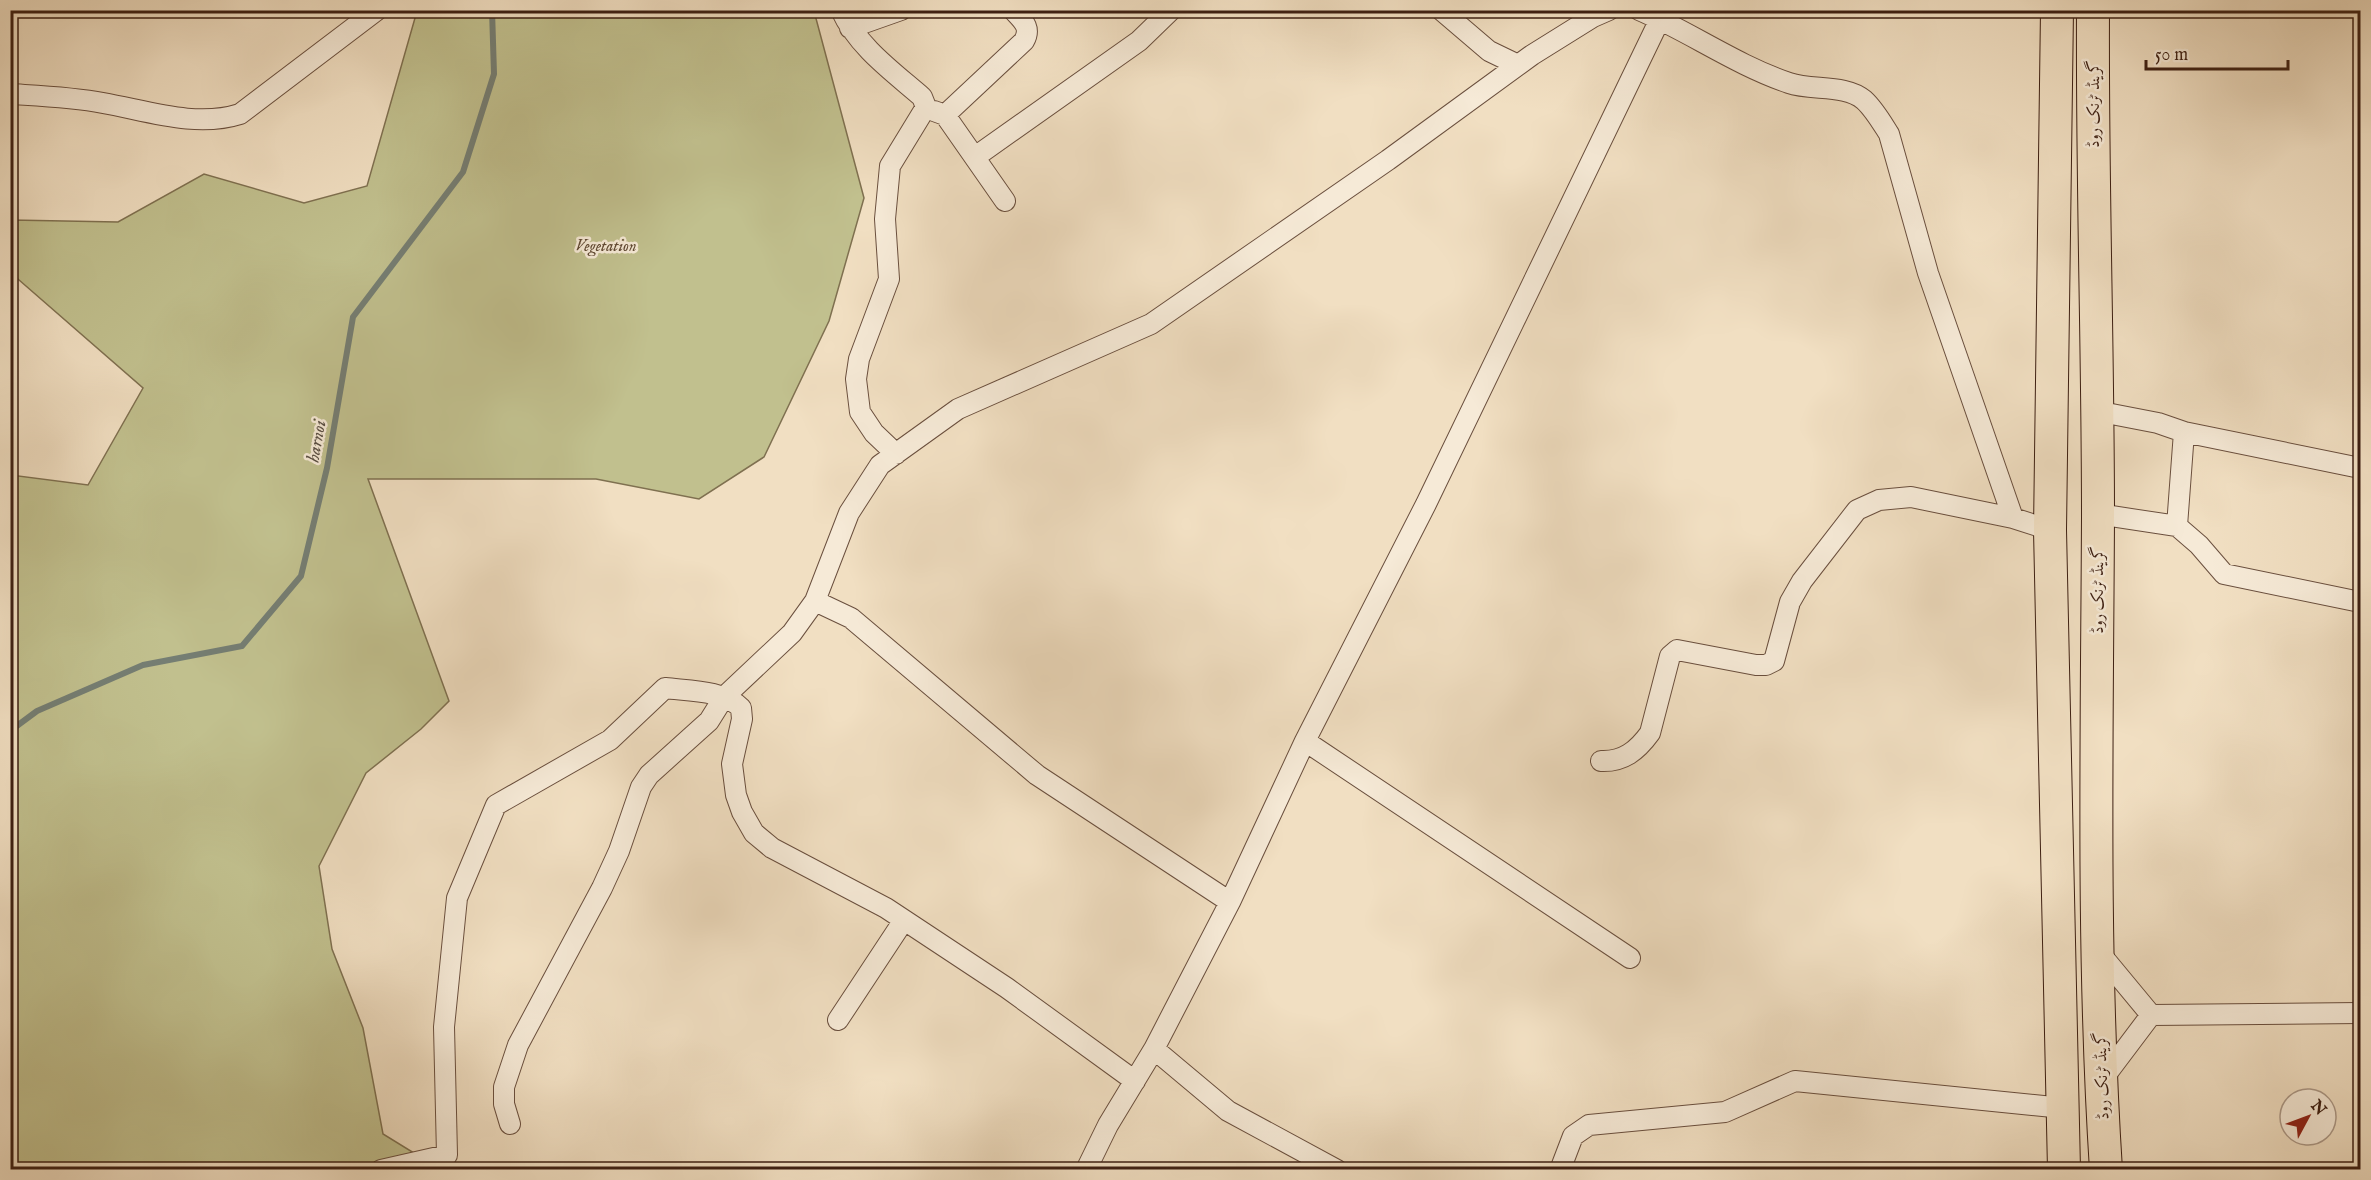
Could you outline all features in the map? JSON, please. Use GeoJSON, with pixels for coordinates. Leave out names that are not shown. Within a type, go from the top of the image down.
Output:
{"type":"FeatureCollection","features":[{"type":"Feature","properties":{"kind":"highway"},"geometry":{"type":"LineString","coordinates":[[2057,10],[2050,530],[2064,1170]]}},
{"type":"Feature","properties":{"kind":"highway","name":"گرینڈ ٹرنک روڈ"},"geometry":{"type":"LineString","coordinates":[[2093,10],[2098,514],[2098,951],[2100,1082],[2106,1170]]}},
{"type":"Feature","properties":{"kind":"street"},"geometry":{"type":"LineString","coordinates":[[10,94],[69,97],[190,119],[223,119],[240,114],[377,10]]}},
{"type":"Feature","properties":{"kind":"street"},"geometry":{"type":"LineString","coordinates":[[901,10],[845,19],[871,51],[922,97],[926,107],[945,115],[1005,201]]}},
{"type":"Feature","properties":{"kind":"street"},"geometry":{"type":"LineString","coordinates":[[945,115],[1024,40],[1027,27],[1013,10]]}},
{"type":"Feature","properties":{"kind":"street"},"geometry":{"type":"LineString","coordinates":[[975,157],[1139,41],[1171,10]]}},
{"type":"Feature","properties":{"kind":"street"},"geometry":{"type":"LineString","coordinates":[[1441,10],[1489,51],[1504,60],[1518,64]]}},
{"type":"Feature","properties":{"kind":"street"},"geometry":{"type":"LineString","coordinates":[[510,1124],[504,1104],[504,1087],[518,1045],[602,888],[619,852],[641,787],[649,775],[709,721],[724,697],[792,633],[815,601],[849,513],[880,465],[958,409],[1151,324],[1388,160],[1518,64],[1593,17],[1609,10]]}},
{"type":"Feature","properties":{"kind":"street"},"geometry":{"type":"LineString","coordinates":[[1639,10],[1763,74],[1799,87],[1845,91],[1864,100],[1877,116],[1889,134],[1928,273],[2013,518]]}},
{"type":"Feature","properties":{"kind":"street"},"geometry":{"type":"LineString","coordinates":[[1086,1170],[1108,1125],[1154,1049],[1230,902],[1305,741],[1426,504],[1660,19]]}},
{"type":"Feature","properties":{"kind":"street"},"geometry":{"type":"LineString","coordinates":[[896,454],[874,433],[860,412],[856,379],[859,359],[889,279],[885,219],[890,166],[926,107]]}},
{"type":"Feature","properties":{"kind":"street"},"geometry":{"type":"LineString","coordinates":[[2096,411],[2158,423],[2184,432],[2361,468]]}},
{"type":"Feature","properties":{"kind":"street"},"geometry":{"type":"LineString","coordinates":[[2177,526],[2184,432]]}},
{"type":"Feature","properties":{"kind":"street"},"geometry":{"type":"LineString","coordinates":[[1601,761],[1623,759],[1650,733],[1670,656],[1677,650],[1756,665],[1766,665],[1774,661],[1790,602],[1802,581],[1857,510],[1879,500],[1911,497],[2013,518],[2050,530]]}},
{"type":"Feature","properties":{"kind":"street"},"geometry":{"type":"LineString","coordinates":[[2098,514],[2177,526],[2199,545],[2224,574],[2361,602]]}},
{"type":"Feature","properties":{"kind":"street"},"geometry":{"type":"LineString","coordinates":[[815,601],[851,618],[1036,775],[1230,902]]}},
{"type":"Feature","properties":{"kind":"street"},"geometry":{"type":"LineString","coordinates":[[381,1170],[447,1155],[444,1027],[457,898],[496,805],[610,740],[665,688],[724,697],[741,708],[742,719],[732,764],[736,795],[742,812],[754,833],[772,848],[848,887],[904,920],[1007,988],[1135,1081]]}},
{"type":"Feature","properties":{"kind":"street"},"geometry":{"type":"LineString","coordinates":[[1305,741],[1630,958]]}},
{"type":"Feature","properties":{"kind":"street"},"geometry":{"type":"LineString","coordinates":[[838,1020],[904,920]]}},
{"type":"Feature","properties":{"kind":"street"},"geometry":{"type":"LineString","coordinates":[[2098,951],[2151,1015]]}},
{"type":"Feature","properties":{"kind":"street"},"geometry":{"type":"LineString","coordinates":[[2151,1015],[2361,1013]]}},
{"type":"Feature","properties":{"kind":"street"},"geometry":{"type":"LineString","coordinates":[[2100,1082],[2151,1015]]}},
{"type":"Feature","properties":{"kind":"street"},"geometry":{"type":"LineString","coordinates":[[1154,1049],[1228,1111],[1337,1170]]}},
{"type":"Feature","properties":{"kind":"street"},"geometry":{"type":"LineString","coordinates":[[1560,1170],[1573,1136],[1589,1125],[1725,1112],[1795,1081],[2062,1108]]}},
{"type":"Feature","properties":{"kind":"green space","name":"Vegetation"},"geometry":{"type":"Polygon","coordinates":[[[417,11],[814,11],[864,198],[829,321],[764,457],[699,499],[596,479],[368,479],[449,701],[421,729],[366,773],[319,866],[332,949],[363,1028],[383,1134],[440,1169],[11,1169],[11,475],[88,485],[143,388],[11,273],[11,220],[118,222],[204,174],[304,203],[367,186],[417,11]]]}},
{"type":"Feature","properties":{"kind":"waterway","name":"harnoi"},"geometry":{"type":"LineString","coordinates":[[10,731],[37,711],[143,665],[242,646],[301,576],[327,468],[353,317],[463,172],[494,74],[492,10]]}}]}
